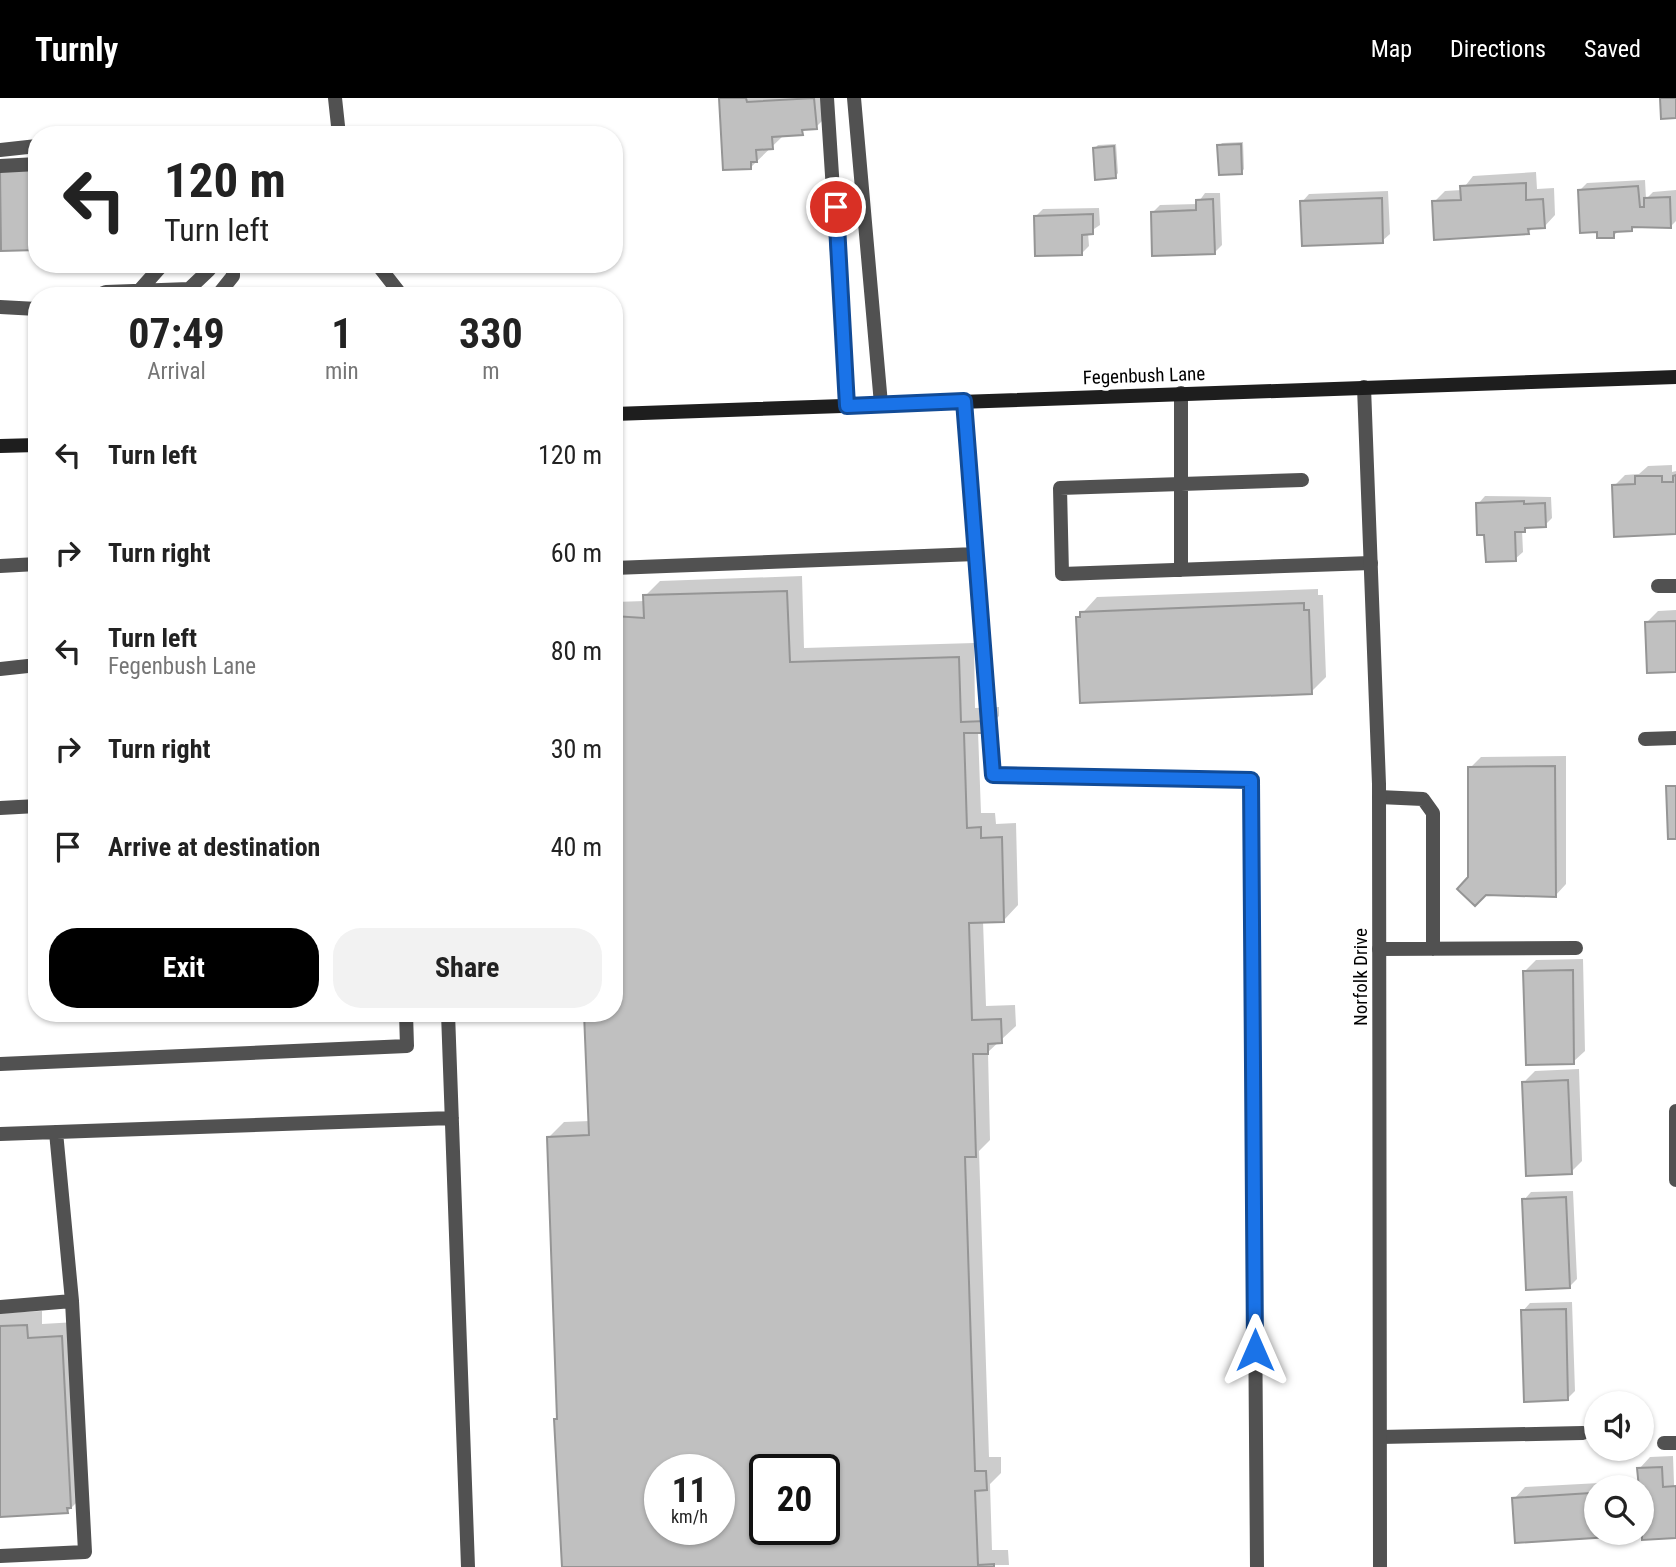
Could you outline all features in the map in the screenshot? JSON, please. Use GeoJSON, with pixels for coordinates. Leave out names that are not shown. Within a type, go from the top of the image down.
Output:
{"type":"FeatureCollection","features":[{"type":"Feature","properties":{"kind":"main road","name":"Fegenbush Lane"},"geometry":{"type":"LineString","coordinates":[[623,414],[1676,377]]}},
{"type":"Feature","properties":{"kind":"main road"},"geometry":{"type":"LineString","coordinates":[[0,446],[28,446]]}},
{"type":"Feature","properties":{"kind":"street"},"geometry":{"type":"LineString","coordinates":[[335,98],[338,126]]}},
{"type":"Feature","properties":{"kind":"street"},"geometry":{"type":"LineString","coordinates":[[827,98],[847,406]]}},
{"type":"Feature","properties":{"kind":"street"},"geometry":{"type":"LineString","coordinates":[[854,98],[881,404]]}},
{"type":"Feature","properties":{"kind":"street"},"geometry":{"type":"LineString","coordinates":[[0,150],[28,147]]}},
{"type":"Feature","properties":{"kind":"street"},"geometry":{"type":"LineString","coordinates":[[0,166],[28,164]]}},
{"type":"Feature","properties":{"kind":"street"},"geometry":{"type":"LineString","coordinates":[[143,287],[155,273]]}},
{"type":"Feature","properties":{"kind":"street"},"geometry":{"type":"LineString","coordinates":[[191,287],[206,273]]}},
{"type":"Feature","properties":{"kind":"street"},"geometry":{"type":"LineString","coordinates":[[384,273],[395,287]]}},
{"type":"Feature","properties":{"kind":"street"},"geometry":{"type":"LineString","coordinates":[[0,307],[28,309]]}},
{"type":"Feature","properties":{"kind":"street","name":"Norfolk Drive"},"geometry":{"type":"LineString","coordinates":[[1364,387],[1379,797],[1380,1567]]}},
{"type":"Feature","properties":{"kind":"street"},"geometry":{"type":"LineString","coordinates":[[1181,393],[1181,570]]}},
{"type":"Feature","properties":{"kind":"street"},"geometry":{"type":"LineString","coordinates":[[964,401],[993,775],[1251,780],[1257,1567]]}},
{"type":"Feature","properties":{"kind":"street"},"geometry":{"type":"LineString","coordinates":[[1302,480],[1060,488],[1062,574],[1371,563]]}},
{"type":"Feature","properties":{"kind":"street"},"geometry":{"type":"LineString","coordinates":[[623,568],[976,555]]}},
{"type":"Feature","properties":{"kind":"street"},"geometry":{"type":"LineString","coordinates":[[0,566],[28,564]]}},
{"type":"Feature","properties":{"kind":"street"},"geometry":{"type":"LineString","coordinates":[[1658,586],[1676,586]]}},
{"type":"Feature","properties":{"kind":"street"},"geometry":{"type":"LineString","coordinates":[[0,668],[28,666]]}},
{"type":"Feature","properties":{"kind":"street"},"geometry":{"type":"LineString","coordinates":[[1645,739],[1676,738]]}},
{"type":"Feature","properties":{"kind":"street"},"geometry":{"type":"LineString","coordinates":[[1379,797],[1423,799],[1433,813],[1433,949]]}},
{"type":"Feature","properties":{"kind":"street"},"geometry":{"type":"LineString","coordinates":[[0,807],[28,806]]}},
{"type":"Feature","properties":{"kind":"street"},"geometry":{"type":"LineString","coordinates":[[1379,949],[1576,948]]}},
{"type":"Feature","properties":{"kind":"street"},"geometry":{"type":"LineString","coordinates":[[0,1064],[407,1046],[406,1022]]}},
{"type":"Feature","properties":{"kind":"street"},"geometry":{"type":"LineString","coordinates":[[448,1022],[468,1567]]}},
{"type":"Feature","properties":{"kind":"street"},"geometry":{"type":"LineString","coordinates":[[1676,1111],[1676,1180]]}},
{"type":"Feature","properties":{"kind":"street"},"geometry":{"type":"LineString","coordinates":[[0,1134],[452,1118]]}},
{"type":"Feature","properties":{"kind":"street"},"geometry":{"type":"LineString","coordinates":[[0,1556],[85,1552],[72,1301],[56,1132]]}},
{"type":"Feature","properties":{"kind":"street"},"geometry":{"type":"LineString","coordinates":[[0,1307],[72,1301]]}},
{"type":"Feature","properties":{"kind":"street"},"geometry":{"type":"LineString","coordinates":[[1380,1437],[1583,1433]]}},
{"type":"Feature","properties":{"kind":"building"},"geometry":{"type":"Polygon","coordinates":[[[719,98],[746,98],[747,102],[814,98],[817,129],[802,130],[803,135],[772,137],[773,149],[756,150],[757,162],[751,162],[751,169],[723,170],[719,98]]]}},
{"type":"Feature","properties":{"kind":"building"},"geometry":{"type":"Polygon","coordinates":[[[1660,98],[1676,98],[1676,118],[1661,119],[1660,98]]]}},
{"type":"Feature","properties":{"kind":"building"},"geometry":{"type":"Polygon","coordinates":[[[1241,144],[1242,174],[1219,175],[1217,145],[1241,144]]]}},
{"type":"Feature","properties":{"kind":"building"},"geometry":{"type":"Polygon","coordinates":[[[1114,146],[1116,178],[1095,180],[1093,148],[1114,146]]]}},
{"type":"Feature","properties":{"kind":"building"},"geometry":{"type":"Polygon","coordinates":[[[28,169],[28,250],[1,251],[0,171],[28,169]]]}},
{"type":"Feature","properties":{"kind":"building"},"geometry":{"type":"Polygon","coordinates":[[[1526,183],[1526,200],[1543,199],[1545,228],[1528,229],[1529,234],[1434,240],[1432,201],[1461,200],[1460,186],[1526,183]]]}},
{"type":"Feature","properties":{"kind":"building"},"geometry":{"type":"Polygon","coordinates":[[[1638,186],[1640,207],[1644,207],[1644,198],[1670,197],[1671,228],[1632,227],[1632,231],[1614,232],[1614,238],[1597,238],[1597,232],[1580,233],[1578,190],[1638,186]]]}},
{"type":"Feature","properties":{"kind":"building"},"geometry":{"type":"Polygon","coordinates":[[[1382,198],[1383,243],[1302,246],[1300,201],[1382,198]]]}},
{"type":"Feature","properties":{"kind":"building"},"geometry":{"type":"Polygon","coordinates":[[[1213,199],[1215,254],[1152,256],[1151,212],[1196,210],[1196,200],[1213,199]]]}},
{"type":"Feature","properties":{"kind":"building"},"geometry":{"type":"Polygon","coordinates":[[[1093,214],[1093,234],[1082,235],[1082,255],[1035,256],[1034,216],[1093,214]]]}},
{"type":"Feature","properties":{"kind":"building"},"geometry":{"type":"Polygon","coordinates":[[[1676,475],[1676,534],[1614,537],[1612,485],[1635,484],[1635,476],[1662,476],[1662,482],[1673,482],[1673,476],[1676,475]]]}},
{"type":"Feature","properties":{"kind":"building"},"geometry":{"type":"Polygon","coordinates":[[[1524,501],[1524,504],[1545,503],[1546,527],[1525,528],[1525,532],[1515,532],[1516,561],[1486,562],[1484,535],[1477,535],[1476,503],[1524,501]]]}},
{"type":"Feature","properties":{"kind":"building"},"geometry":{"type":"Polygon","coordinates":[[[787,591],[790,662],[959,657],[961,722],[985,721],[985,733],[964,733],[967,828],[981,827],[981,838],[1002,837],[1004,922],[969,923],[972,1020],[1001,1019],[1002,1043],[988,1044],[988,1054],[973,1054],[976,1157],[965,1157],[975,1471],[986,1471],[987,1490],[975,1491],[978,1565],[994,1564],[994,1567],[562,1567],[554,1419],[557,1419],[547,1137],[589,1135],[584,1022],[623,1022],[623,617],[644,618],[643,595],[787,591]]]}},
{"type":"Feature","properties":{"kind":"building"},"geometry":{"type":"Polygon","coordinates":[[[1304,603],[1304,610],[1309,610],[1312,694],[1080,703],[1076,617],[1080,617],[1080,612],[1304,603]]]}},
{"type":"Feature","properties":{"kind":"building"},"geometry":{"type":"Polygon","coordinates":[[[1676,621],[1676,672],[1647,673],[1645,622],[1676,621]]]}},
{"type":"Feature","properties":{"kind":"building"},"geometry":{"type":"Polygon","coordinates":[[[1555,766],[1556,897],[1486,895],[1475,906],[1457,889],[1468,877],[1468,767],[1555,766]]]}},
{"type":"Feature","properties":{"kind":"building"},"geometry":{"type":"Polygon","coordinates":[[[1666,786],[1676,786],[1676,839],[1668,839],[1666,786]]]}},
{"type":"Feature","properties":{"kind":"building"},"geometry":{"type":"Polygon","coordinates":[[[1573,970],[1574,1064],[1526,1065],[1523,971],[1573,970]]]}},
{"type":"Feature","properties":{"kind":"building"},"geometry":{"type":"Polygon","coordinates":[[[1568,1080],[1572,1174],[1526,1176],[1522,1082],[1568,1080]]]}},
{"type":"Feature","properties":{"kind":"building"},"geometry":{"type":"Polygon","coordinates":[[[1566,1197],[1570,1288],[1526,1290],[1522,1199],[1566,1197]]]}},
{"type":"Feature","properties":{"kind":"building"},"geometry":{"type":"Polygon","coordinates":[[[1566,1309],[1568,1400],[1524,1402],[1521,1310],[1566,1309]]]}},
{"type":"Feature","properties":{"kind":"building"},"geometry":{"type":"Polygon","coordinates":[[[27,1325],[28,1338],[62,1336],[71,1508],[67,1508],[68,1513],[0,1517],[0,1326],[27,1325]]]}},
{"type":"Feature","properties":{"kind":"building"},"geometry":{"type":"Polygon","coordinates":[[[1662,1467],[1663,1487],[1676,1486],[1676,1538],[1654,1539],[1654,1475],[1638,1475],[1637,1468],[1662,1467]]]}},
{"type":"Feature","properties":{"kind":"building"},"geometry":{"type":"Polygon","coordinates":[[[1584,1494],[1584,1539],[1515,1543],[1512,1498],[1584,1494]]]}},
{"type":"Feature","properties":{"kind":"route"},"geometry":{"type":"LineString","coordinates":[[836,207],[847,406],[964,401],[993,775],[1251,780],[1255,1350]]}}]}
